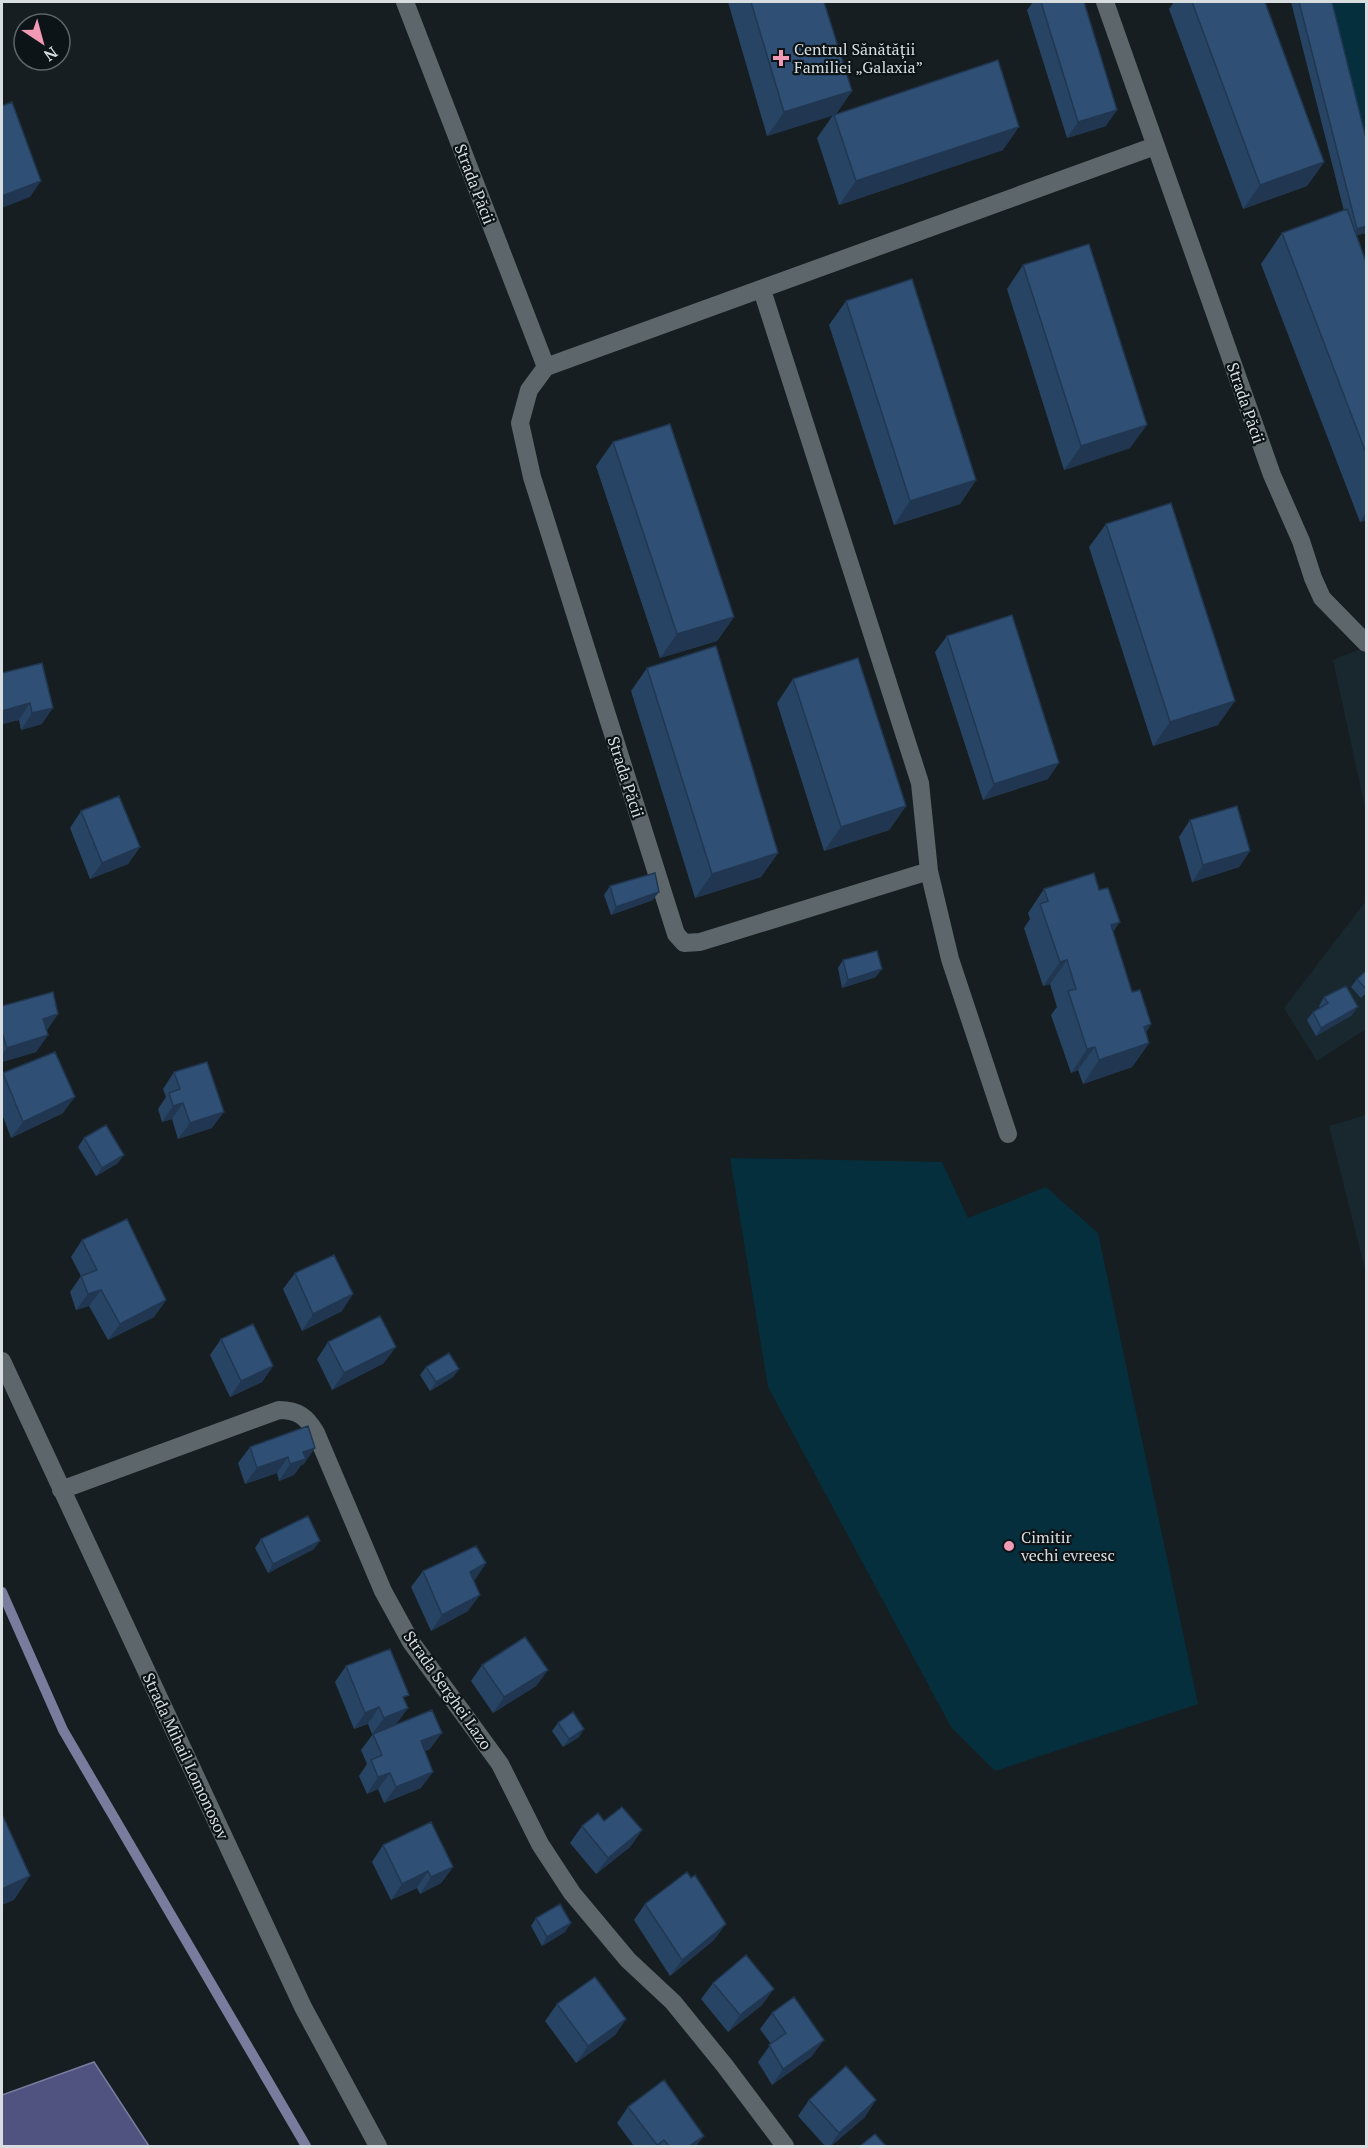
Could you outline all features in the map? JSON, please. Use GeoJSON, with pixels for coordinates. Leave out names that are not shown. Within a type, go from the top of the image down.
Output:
{"type":"FeatureCollection","features":[{"type":"Feature","properties":{"kind":"street","name":"Strada Păcii"},"geometry":{"type":"LineString","coordinates":[[405,2],[546,367],[529,390],[520,423],[532,477],[676,934],[684,943],[700,942],[929,871]]}},
{"type":"Feature","properties":{"kind":"street","name":"Strada Păcii"},"geometry":{"type":"LineString","coordinates":[[1105,2],[1272,475],[1301,541],[1313,578],[1322,598],[1366,644]]}},
{"type":"Feature","properties":{"kind":"street"},"geometry":{"type":"LineString","coordinates":[[546,367],[1155,146]]}},
{"type":"Feature","properties":{"kind":"street"},"geometry":{"type":"LineString","coordinates":[[762,290],[920,783],[929,871],[950,958],[1008,1134]]}},
{"type":"Feature","properties":{"kind":"street","name":"Strada Mihail Lomonosov"},"geometry":{"type":"LineString","coordinates":[[2,1361],[303,2007],[378,2146]]}},
{"type":"Feature","properties":{"kind":"street","name":"Strada Serghei Lazo"},"geometry":{"type":"LineString","coordinates":[[61,1490],[279,1410],[301,1414],[309,1420],[383,1591],[411,1642],[500,1764],[540,1844],[572,1893],[628,1960],[673,2002],[785,2146]]}},
{"type":"Feature","properties":{"kind":"shaded area"},"geometry":{"type":"Polygon","coordinates":[[[1306,2],[1366,2],[1366,191],[1306,2]]]}},
{"type":"Feature","properties":{"kind":"shaded area"},"geometry":{"type":"Polygon","coordinates":[[[1366,647],[1366,812],[1333,660],[1366,647]]]}},
{"type":"Feature","properties":{"kind":"shaded area"},"geometry":{"type":"Polygon","coordinates":[[[1366,901],[1366,1029],[1317,1061],[1284,1008],[1366,901]]]}},
{"type":"Feature","properties":{"kind":"shaded area"},"geometry":{"type":"Polygon","coordinates":[[[1366,1115],[1366,1273],[1329,1126],[1366,1115]]]}},
{"type":"Feature","properties":{"kind":"shaded area","name":"Cimitir vechi evreesc"},"geometry":{"type":"Polygon","coordinates":[[[730,1158],[942,1162],[968,1218],[1046,1187],[1098,1233],[1198,1704],[995,1771],[951,1727],[768,1387],[730,1158]]]}},
{"type":"Feature","properties":{"kind":"water"},"geometry":{"type":"Polygon","coordinates":[[[94,2062],[149,2146],[2,2146],[2,2095],[94,2062]]]}},
{"type":"Feature","properties":{"kind":"building"},"geometry":{"type":"Polygon","coordinates":[[[751,2],[824,2],[852,91],[784,112],[751,2]]]}},
{"type":"Feature","properties":{"kind":"building"},"geometry":{"type":"Polygon","coordinates":[[[1041,2],[1084,2],[1117,110],[1078,122],[1041,2]]]}},
{"type":"Feature","properties":{"kind":"building"},"geometry":{"type":"Polygon","coordinates":[[[1192,2],[1265,2],[1324,162],[1260,185],[1192,2]]]}},
{"type":"Feature","properties":{"kind":"building"},"geometry":{"type":"Polygon","coordinates":[[[1299,2],[1332,2],[1366,138],[1366,226],[1357,229],[1299,2]]]}},
{"type":"Feature","properties":{"kind":"building"},"geometry":{"type":"Polygon","coordinates":[[[998,60],[1019,127],[856,181],[834,115],[998,60]]]}},
{"type":"Feature","properties":{"kind":"building"},"geometry":{"type":"Polygon","coordinates":[[[12,102],[41,181],[2,196],[2,106],[12,102]]]}},
{"type":"Feature","properties":{"kind":"building"},"geometry":{"type":"Polygon","coordinates":[[[1347,209],[1366,262],[1366,453],[1282,233],[1347,209]]]}},
{"type":"Feature","properties":{"kind":"building"},"geometry":{"type":"Polygon","coordinates":[[[1089,244],[1147,425],[1081,446],[1023,265],[1089,244]]]}},
{"type":"Feature","properties":{"kind":"building"},"geometry":{"type":"Polygon","coordinates":[[[912,279],[976,480],[910,501],[846,301],[912,279]]]}},
{"type":"Feature","properties":{"kind":"building"},"geometry":{"type":"Polygon","coordinates":[[[670,424],[734,617],[677,634],[613,442],[670,424]]]}},
{"type":"Feature","properties":{"kind":"building"},"geometry":{"type":"Polygon","coordinates":[[[1171,503],[1235,701],[1170,722],[1106,524],[1171,503]]]}},
{"type":"Feature","properties":{"kind":"building"},"geometry":{"type":"Polygon","coordinates":[[[1012,615],[1059,763],[994,784],[947,636],[1012,615]]]}},
{"type":"Feature","properties":{"kind":"building"},"geometry":{"type":"Polygon","coordinates":[[[716,646],[778,853],[712,874],[647,668],[716,646]]]}},
{"type":"Feature","properties":{"kind":"building"},"geometry":{"type":"Polygon","coordinates":[[[858,658],[906,806],[841,827],[793,679],[858,658]]]}},
{"type":"Feature","properties":{"kind":"building"},"geometry":{"type":"Polygon","coordinates":[[[42,663],[53,708],[32,713],[30,703],[2,711],[2,673],[42,663]]]}},
{"type":"Feature","properties":{"kind":"building"},"geometry":{"type":"Polygon","coordinates":[[[119,796],[140,847],[102,863],[81,811],[119,796]]]}},
{"type":"Feature","properties":{"kind":"building"},"geometry":{"type":"Polygon","coordinates":[[[1237,806],[1250,851],[1203,865],[1190,820],[1237,806]]]}},
{"type":"Feature","properties":{"kind":"building"},"geometry":{"type":"Polygon","coordinates":[[[655,873],[659,892],[616,907],[610,886],[655,873]]]}},
{"type":"Feature","properties":{"kind":"building"},"geometry":{"type":"Polygon","coordinates":[[[1094,873],[1099,890],[1108,888],[1120,922],[1111,925],[1132,992],[1140,990],[1151,1024],[1144,1027],[1149,1043],[1099,1060],[1095,1047],[1087,1049],[1068,991],[1076,989],[1067,960],[1060,962],[1040,904],[1048,901],[1044,889],[1094,873]]]}},
{"type":"Feature","properties":{"kind":"building"},"geometry":{"type":"Polygon","coordinates":[[[877,951],[882,969],[848,980],[843,960],[877,951]]]}},
{"type":"Feature","properties":{"kind":"building"},"geometry":{"type":"Polygon","coordinates":[[[1366,971],[1366,989],[1357,979],[1366,971]]]}},
{"type":"Feature","properties":{"kind":"building"},"geometry":{"type":"Polygon","coordinates":[[[1346,986],[1358,1007],[1321,1028],[1313,1012],[1328,1003],[1324,997],[1346,986]]]}},
{"type":"Feature","properties":{"kind":"building"},"geometry":{"type":"Polygon","coordinates":[[[53,992],[58,1014],[43,1019],[48,1035],[7,1048],[2,1033],[2,1006],[53,992]]]}},
{"type":"Feature","properties":{"kind":"building"},"geometry":{"type":"Polygon","coordinates":[[[55,1052],[75,1097],[23,1122],[3,1073],[55,1052]]]}},
{"type":"Feature","properties":{"kind":"building"},"geometry":{"type":"Polygon","coordinates":[[[207,1062],[224,1112],[190,1123],[183,1103],[173,1106],[169,1093],[180,1089],[174,1072],[207,1062]]]}},
{"type":"Feature","properties":{"kind":"building"},"geometry":{"type":"Polygon","coordinates":[[[106,1125],[124,1155],[102,1168],[84,1138],[106,1125]]]}},
{"type":"Feature","properties":{"kind":"building"},"geometry":{"type":"Polygon","coordinates":[[[127,1219],[166,1300],[120,1324],[101,1290],[88,1294],[81,1276],[97,1270],[82,1240],[127,1219]]]}},
{"type":"Feature","properties":{"kind":"building"},"geometry":{"type":"Polygon","coordinates":[[[334,1255],[353,1294],[313,1314],[295,1273],[334,1255]]]}},
{"type":"Feature","properties":{"kind":"building"},"geometry":{"type":"Polygon","coordinates":[[[380,1316],[396,1347],[344,1373],[328,1342],[380,1316]]]}},
{"type":"Feature","properties":{"kind":"building"},"geometry":{"type":"Polygon","coordinates":[[[253,1324],[273,1366],[241,1381],[221,1339],[253,1324]]]}},
{"type":"Feature","properties":{"kind":"building"},"geometry":{"type":"Polygon","coordinates":[[[449,1353],[459,1369],[436,1382],[426,1367],[449,1353]]]}},
{"type":"Feature","properties":{"kind":"building"},"geometry":{"type":"Polygon","coordinates":[[[308,1426],[315,1448],[303,1452],[306,1459],[290,1464],[288,1457],[257,1468],[250,1447],[308,1426]]]}},
{"type":"Feature","properties":{"kind":"building"},"geometry":{"type":"Polygon","coordinates":[[[308,1516],[320,1541],[273,1564],[261,1539],[308,1516]]]}},
{"type":"Feature","properties":{"kind":"building"},"geometry":{"type":"Polygon","coordinates":[[[476,1546],[486,1563],[470,1572],[480,1595],[442,1615],[423,1571],[476,1546]]]}},
{"type":"Feature","properties":{"kind":"building"},"geometry":{"type":"Polygon","coordinates":[[[525,1637],[548,1670],[504,1697],[482,1665],[525,1637]]]}},
{"type":"Feature","properties":{"kind":"building"},"geometry":{"type":"Polygon","coordinates":[[[390,1649],[409,1695],[403,1697],[408,1708],[384,1718],[379,1707],[365,1713],[346,1666],[390,1649]]]}},
{"type":"Feature","properties":{"kind":"building"},"geometry":{"type":"Polygon","coordinates":[[[432,1710],[442,1733],[421,1741],[433,1772],[396,1787],[390,1773],[378,1777],[371,1760],[382,1755],[373,1734],[432,1710]]]}},
{"type":"Feature","properties":{"kind":"building"},"geometry":{"type":"Polygon","coordinates":[[[573,1712],[584,1729],[569,1739],[558,1723],[573,1712]]]}},
{"type":"Feature","properties":{"kind":"building"},"geometry":{"type":"Polygon","coordinates":[[[622,1807],[642,1830],[608,1858],[582,1826],[598,1813],[604,1821],[622,1807]]]}},
{"type":"Feature","properties":{"kind":"building"},"geometry":{"type":"Polygon","coordinates":[[[2,1814],[30,1876],[2,1889],[2,1814]]]}},
{"type":"Feature","properties":{"kind":"building"},"geometry":{"type":"Polygon","coordinates":[[[431,1822],[453,1867],[431,1877],[428,1871],[402,1884],[383,1845],[431,1822]]]}},
{"type":"Feature","properties":{"kind":"building"},"geometry":{"type":"Polygon","coordinates":[[[687,1872],[691,1878],[695,1875],[726,1924],[682,1960],[645,1904],[687,1872]]]}},
{"type":"Feature","properties":{"kind":"building"},"geometry":{"type":"Polygon","coordinates":[[[560,1904],[571,1923],[547,1937],[536,1918],[560,1904]]]}},
{"type":"Feature","properties":{"kind":"building"},"geometry":{"type":"Polygon","coordinates":[[[746,1955],[774,1989],[740,2015],[713,1983],[746,1955]]]}},
{"type":"Feature","properties":{"kind":"building"},"geometry":{"type":"Polygon","coordinates":[[[595,1977],[626,2019],[588,2046],[557,2004],[595,1977]]]}},
{"type":"Feature","properties":{"kind":"building"},"geometry":{"type":"Polygon","coordinates":[[[794,1997],[824,2040],[783,2069],[769,2045],[786,2033],[772,2013],[794,1997]]]}},
{"type":"Feature","properties":{"kind":"building"},"geometry":{"type":"Polygon","coordinates":[[[846,2066],[876,2100],[839,2133],[809,2100],[846,2066]]]}},
{"type":"Feature","properties":{"kind":"building"},"geometry":{"type":"Polygon","coordinates":[[[664,2080],[704,2136],[689,2146],[669,2146],[664,2140],[657,2145],[628,2107],[664,2080]]]}},
{"type":"Feature","properties":{"kind":"building"},"geometry":{"type":"Polygon","coordinates":[[[875,2134],[886,2146],[860,2146],[875,2134]]]}},
{"type":"Feature","properties":{"kind":"waterway"},"geometry":{"type":"LineString","coordinates":[[2,1592],[63,1730],[306,2146]]}},
{"type":"Feature","properties":{"kind":"place","name":"Centrul Sănătății Familiei „Galaxia”"},"geometry":{"type":"Point","coordinates":[781,58]}},
{"type":"Feature","properties":{"kind":"place","name":"Cimitir vechi evreesc"},"geometry":{"type":"Point","coordinates":[1009,1546]}}]}
